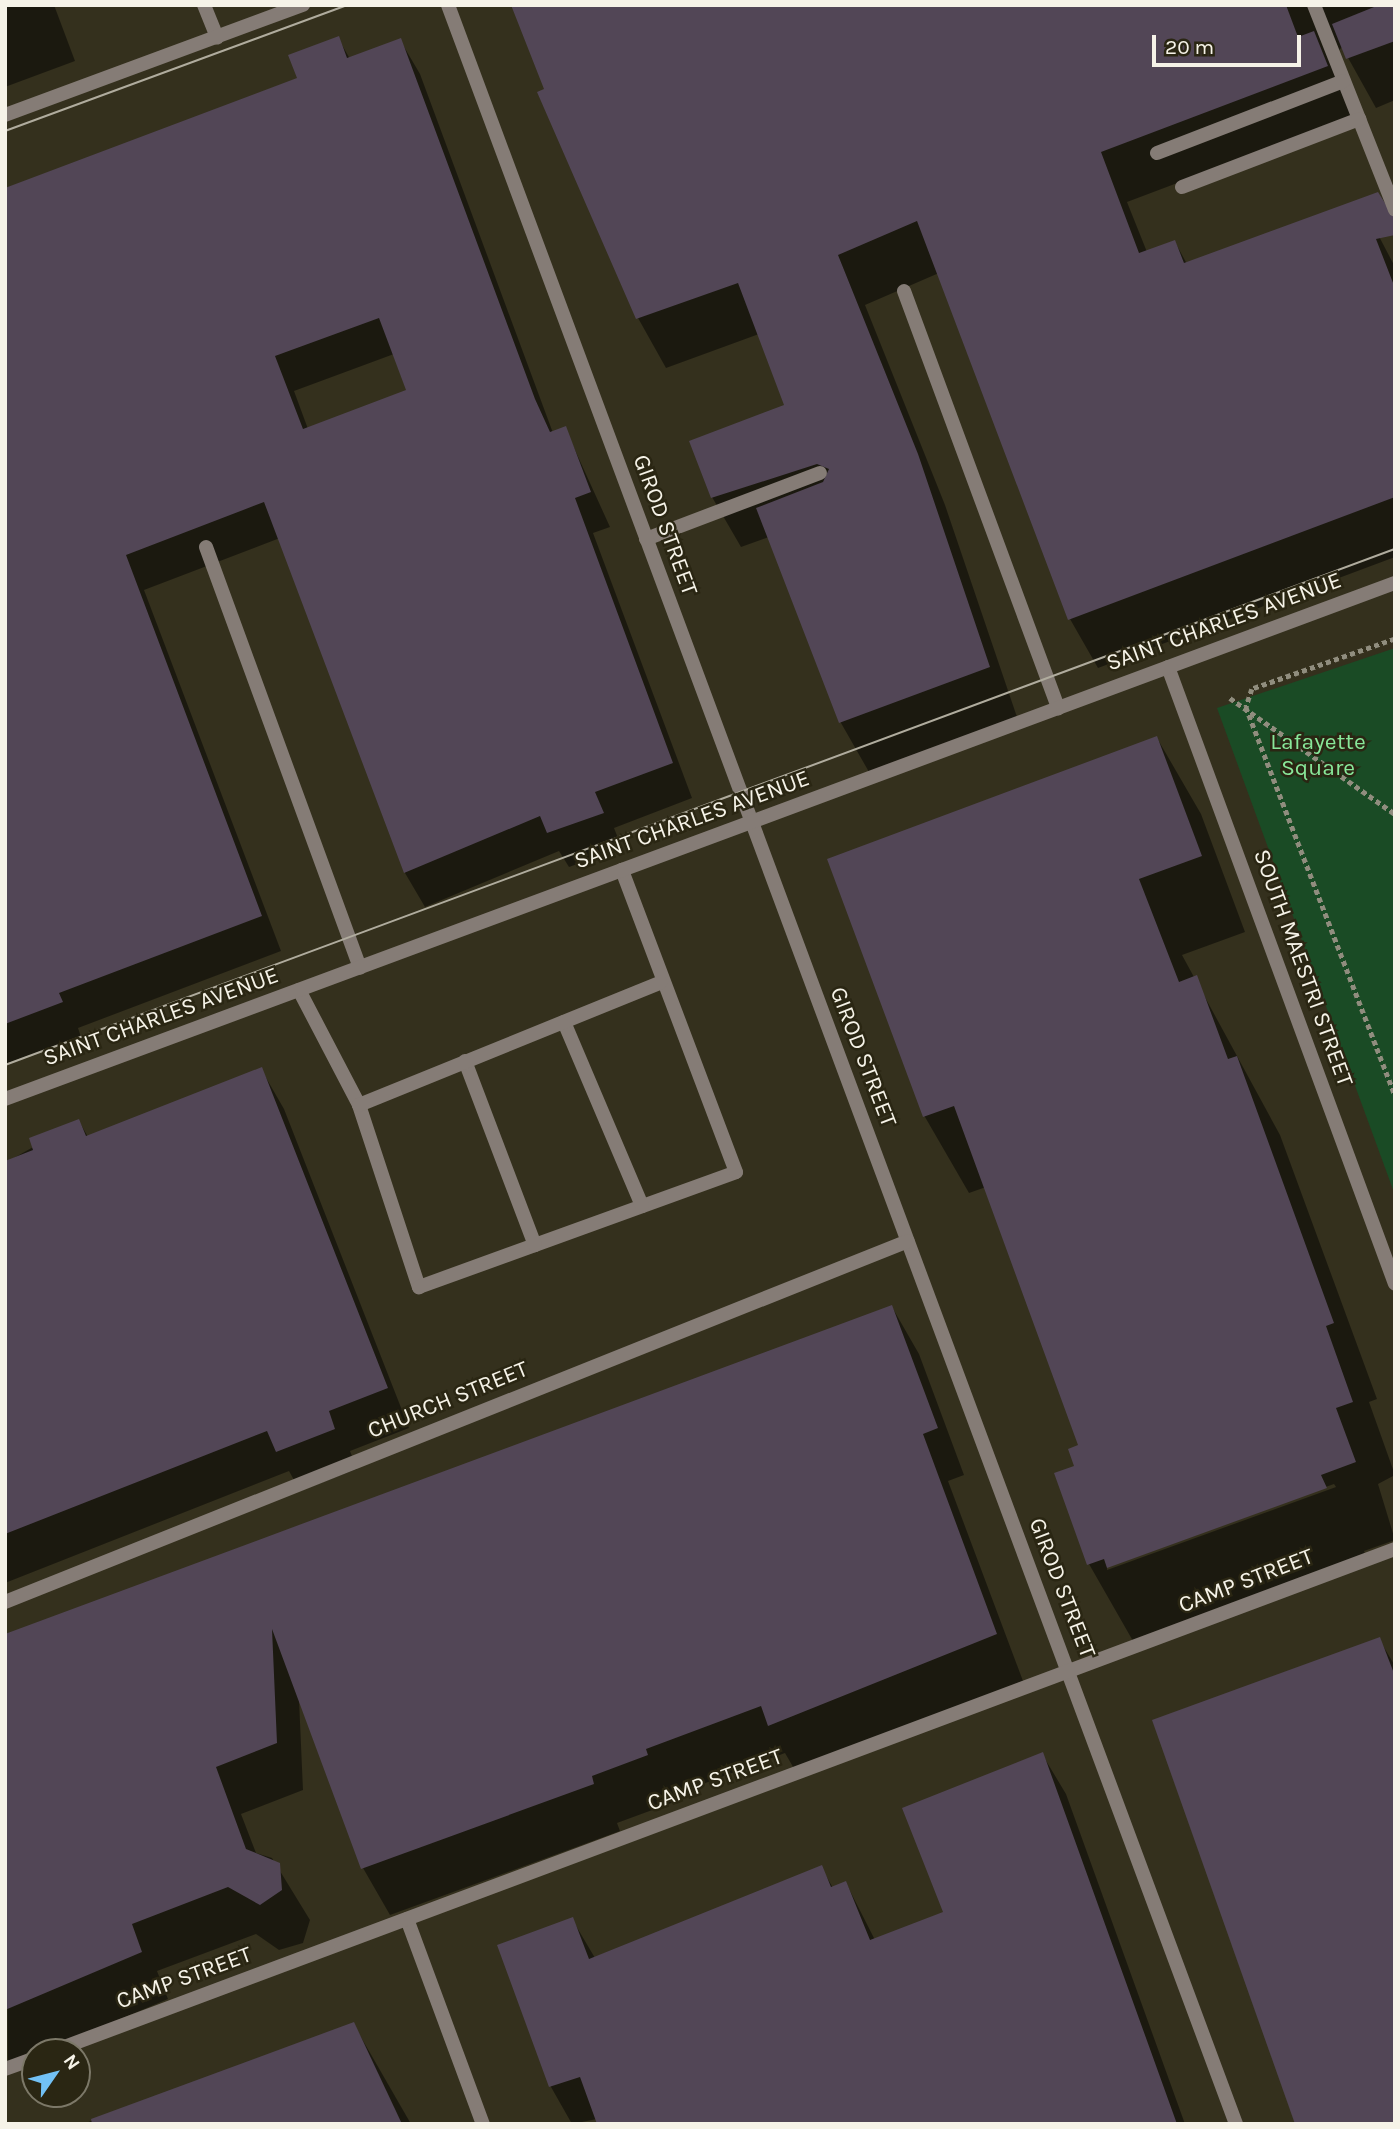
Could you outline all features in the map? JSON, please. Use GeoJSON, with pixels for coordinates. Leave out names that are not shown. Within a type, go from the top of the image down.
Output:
{"type":"FeatureCollection","features":[{"type":"Feature","properties":{"kind":"street"},"geometry":{"type":"LineString","coordinates":[[204,5],[217,37]]}},
{"type":"Feature","properties":{"kind":"street"},"geometry":{"type":"LineString","coordinates":[[5,115],[303,5]]}},
{"type":"Feature","properties":{"kind":"street","name":"GIROD STREET"},"geometry":{"type":"LineString","coordinates":[[448,5],[1236,2124]]}},
{"type":"Feature","properties":{"kind":"street"},"geometry":{"type":"LineString","coordinates":[[1314,5],[1395,210]]}},
{"type":"Feature","properties":{"kind":"street"},"geometry":{"type":"LineString","coordinates":[[1157,153],[1344,81]]}},
{"type":"Feature","properties":{"kind":"street"},"geometry":{"type":"LineString","coordinates":[[1182,187],[1359,118]]}},
{"type":"Feature","properties":{"kind":"street"},"geometry":{"type":"LineString","coordinates":[[904,291],[1058,708]]}},
{"type":"Feature","properties":{"kind":"street"},"geometry":{"type":"LineString","coordinates":[[646,539],[820,474]]}},
{"type":"Feature","properties":{"kind":"street"},"geometry":{"type":"LineString","coordinates":[[206,547],[360,968]]}},
{"type":"Feature","properties":{"kind":"street","name":"SAINT CHARLES AVENUE"},"geometry":{"type":"LineString","coordinates":[[5,1099],[1395,583]]}},
{"type":"Feature","properties":{"kind":"street","name":"SOUTH MAESTRI STREET"},"geometry":{"type":"LineString","coordinates":[[1168,667],[1395,1284]]}},
{"type":"Feature","properties":{"kind":"street"},"geometry":{"type":"LineString","coordinates":[[299,990],[359,1105],[419,1287],[736,1172],[660,983],[622,870]]}},
{"type":"Feature","properties":{"kind":"street"},"geometry":{"type":"LineString","coordinates":[[359,1105],[660,983]]}},
{"type":"Feature","properties":{"kind":"street"},"geometry":{"type":"LineString","coordinates":[[564,1022],[642,1206]]}},
{"type":"Feature","properties":{"kind":"street"},"geometry":{"type":"LineString","coordinates":[[465,1061],[535,1245]]}},
{"type":"Feature","properties":{"kind":"street","name":"CHURCH STREET"},"geometry":{"type":"LineString","coordinates":[[5,1602],[908,1241]]}},
{"type":"Feature","properties":{"kind":"street","name":"CAMP STREET"},"geometry":{"type":"LineString","coordinates":[[88,2038],[1394,1551]]}},
{"type":"Feature","properties":{"kind":"street"},"geometry":{"type":"LineString","coordinates":[[407,1919],[483,2124]]}},
{"type":"Feature","properties":{"kind":"path"},"geometry":{"type":"LineString","coordinates":[[1395,639],[1252,689],[1246,707],[1395,1095]]}},
{"type":"Feature","properties":{"kind":"path"},"geometry":{"type":"LineString","coordinates":[[1230,698],[1395,814]]}},
{"type":"Feature","properties":{"kind":"green space","name":"Lafayette Square"},"geometry":{"type":"Polygon","coordinates":[[[1395,648],[1395,1195],[1217,708],[1395,648]]]}},
{"type":"Feature","properties":{"kind":"building"},"geometry":{"type":"Polygon","coordinates":[[[511,5],[1286,5],[1298,37],[1314,31],[1328,66],[1101,152],[1139,253],[1175,240],[1184,263],[1378,192],[1395,219],[1395,235],[1376,239],[1395,288],[1395,497],[1068,620],[917,221],[838,255],[918,454],[990,667],[839,723],[756,508],[823,482],[829,469],[817,464],[711,498],[689,441],[784,405],[738,283],[636,319],[537,92],[544,89],[511,5]]]}},
{"type":"Feature","properties":{"kind":"building"},"geometry":{"type":"Polygon","coordinates":[[[1379,5],[1395,5],[1395,41],[1346,59],[1332,24],[1379,5]]]}},
{"type":"Feature","properties":{"kind":"building"},"geometry":{"type":"Polygon","coordinates":[[[339,36],[347,58],[401,38],[535,399],[550,432],[566,426],[591,492],[575,498],[673,763],[595,792],[604,813],[547,833],[540,816],[404,873],[264,502],[126,555],[262,916],[59,993],[63,1002],[5,1024],[5,188],[297,78],[288,55],[339,36]],[[379,318],[275,356],[303,429],[406,390],[379,318]]]}},
{"type":"Feature","properties":{"kind":"building"},"geometry":{"type":"Polygon","coordinates":[[[1157,736],[1202,856],[1139,879],[1179,982],[1197,975],[1228,1059],[1237,1056],[1334,1323],[1326,1326],[1353,1402],[1336,1408],[1356,1462],[1321,1475],[1327,1488],[1107,1568],[1104,1559],[1087,1565],[1054,1473],[1074,1466],[1068,1449],[1078,1445],[954,1106],[923,1117],[827,859],[1157,736]]]}},
{"type":"Feature","properties":{"kind":"building"},"geometry":{"type":"Polygon","coordinates":[[[262,1067],[388,1388],[329,1411],[335,1429],[276,1452],[267,1431],[5,1534],[5,1161],[33,1150],[29,1138],[79,1119],[86,1136],[262,1067]]]}},
{"type":"Feature","properties":{"kind":"building"},"geometry":{"type":"Polygon","coordinates":[[[892,1305],[938,1428],[923,1434],[997,1634],[768,1726],[761,1706],[646,1749],[648,1755],[592,1776],[594,1784],[361,1869],[272,1629],[277,1743],[216,1767],[246,1849],[280,1863],[282,1890],[260,1905],[228,1887],[132,1924],[142,1952],[5,2010],[5,1634],[892,1305]]]}},
{"type":"Feature","properties":{"kind":"building"},"geometry":{"type":"Polygon","coordinates":[[[1380,1637],[1395,1676],[1395,2124],[1295,2124],[1152,1720],[1380,1637]]]}},
{"type":"Feature","properties":{"kind":"building"},"geometry":{"type":"Polygon","coordinates":[[[1043,1752],[1177,2124],[597,2124],[580,2077],[549,2087],[497,1945],[573,1917],[589,1959],[822,1865],[831,1887],[846,1881],[870,1940],[943,1912],[902,1808],[1043,1752]]]}},
{"type":"Feature","properties":{"kind":"building"},"geometry":{"type":"Polygon","coordinates":[[[354,2022],[402,2124],[92,2124],[91,2119],[354,2022]]]}},
{"type":"Feature","properties":{"kind":"tram line"},"geometry":{"type":"LineString","coordinates":[[5,131],[347,5]]}},
{"type":"Feature","properties":{"kind":"tram line"},"geometry":{"type":"LineString","coordinates":[[5,1065],[1395,549]]}}]}
